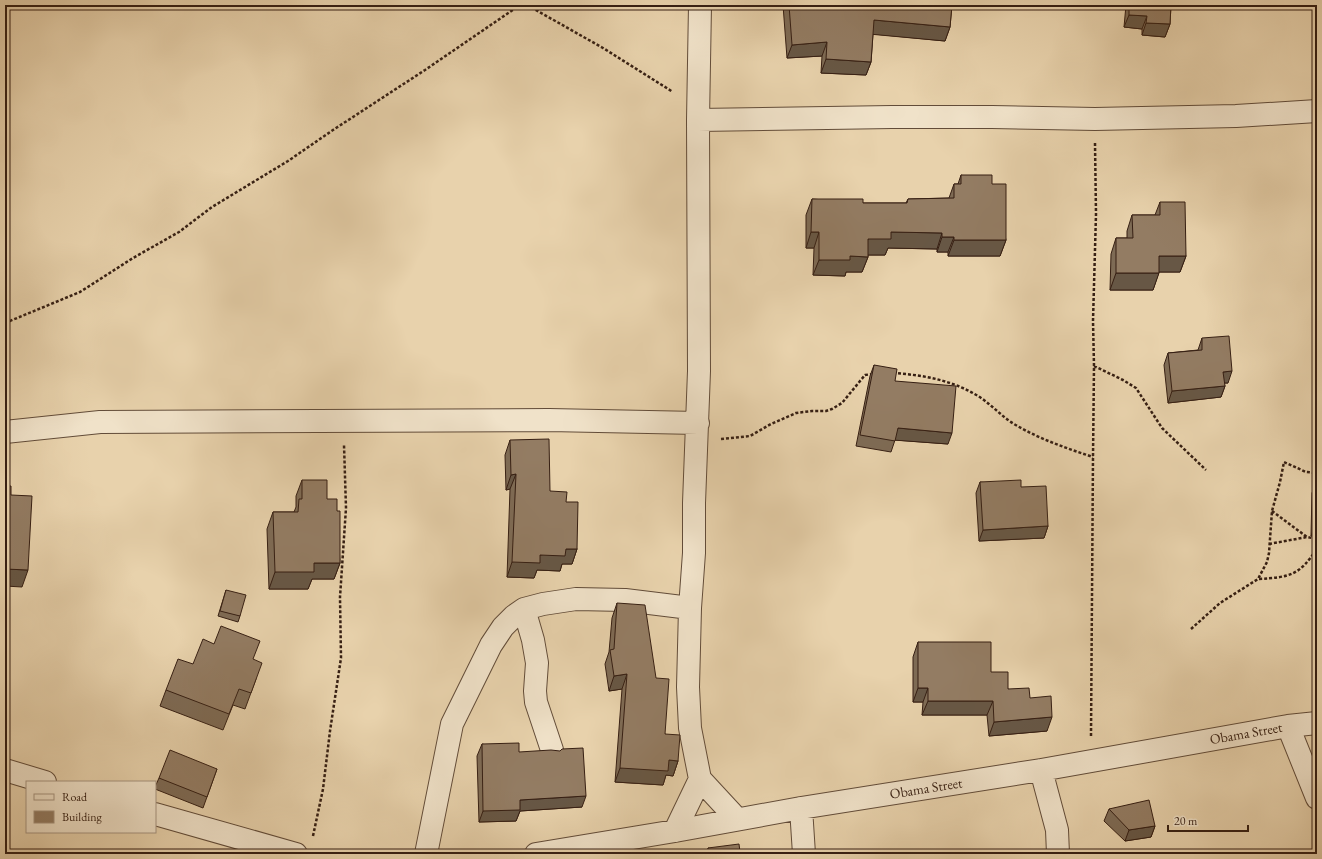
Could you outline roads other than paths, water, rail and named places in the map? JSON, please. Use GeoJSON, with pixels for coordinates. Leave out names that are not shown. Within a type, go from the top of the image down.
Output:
{"type":"FeatureCollection","features":[{"type":"Feature","properties":{"kind":"street"},"geometry":{"type":"LineString","coordinates":[[700,5],[698,115],[699,371],[694,553],[690,608],[688,687],[690,728],[700,779],[737,819]]}},
{"type":"Feature","properties":{"kind":"street"},"geometry":{"type":"LineString","coordinates":[[698,115],[892,117],[992,116],[1095,119],[1236,116],[1317,111]]}},
{"type":"Feature","properties":{"kind":"street"},"geometry":{"type":"LineString","coordinates":[[5,432],[100,422],[549,420],[697,431]]}},
{"type":"Feature","properties":{"kind":"street"},"geometry":{"type":"LineString","coordinates":[[426,854],[452,724],[490,645],[514,616],[524,609],[543,604],[576,599],[625,600],[690,608]]}},
{"type":"Feature","properties":{"kind":"street"},"geometry":{"type":"LineString","coordinates":[[524,609],[533,640],[537,663],[535,691],[536,702],[552,750]]}},
{"type":"Feature","properties":{"kind":"street","name":"Obama Street"},"geometry":{"type":"LineString","coordinates":[[536,854],[801,808],[1041,770],[1090,760],[1288,726],[1317,723]]}},
{"type":"Feature","properties":{"kind":"street"},"geometry":{"type":"LineString","coordinates":[[1288,726],[1317,798]]}},
{"type":"Feature","properties":{"kind":"street"},"geometry":{"type":"LineString","coordinates":[[5,770],[42,781]]}},
{"type":"Feature","properties":{"kind":"street"},"geometry":{"type":"LineString","coordinates":[[1041,770],[1057,830],[1058,854]]}},
{"type":"Feature","properties":{"kind":"street"},"geometry":{"type":"LineString","coordinates":[[675,831],[700,779]]}},
{"type":"Feature","properties":{"kind":"street"},"geometry":{"type":"LineString","coordinates":[[801,808],[804,854]]}},
{"type":"Feature","properties":{"kind":"street"},"geometry":{"type":"LineString","coordinates":[[156,814],[304,847]]}}]}
